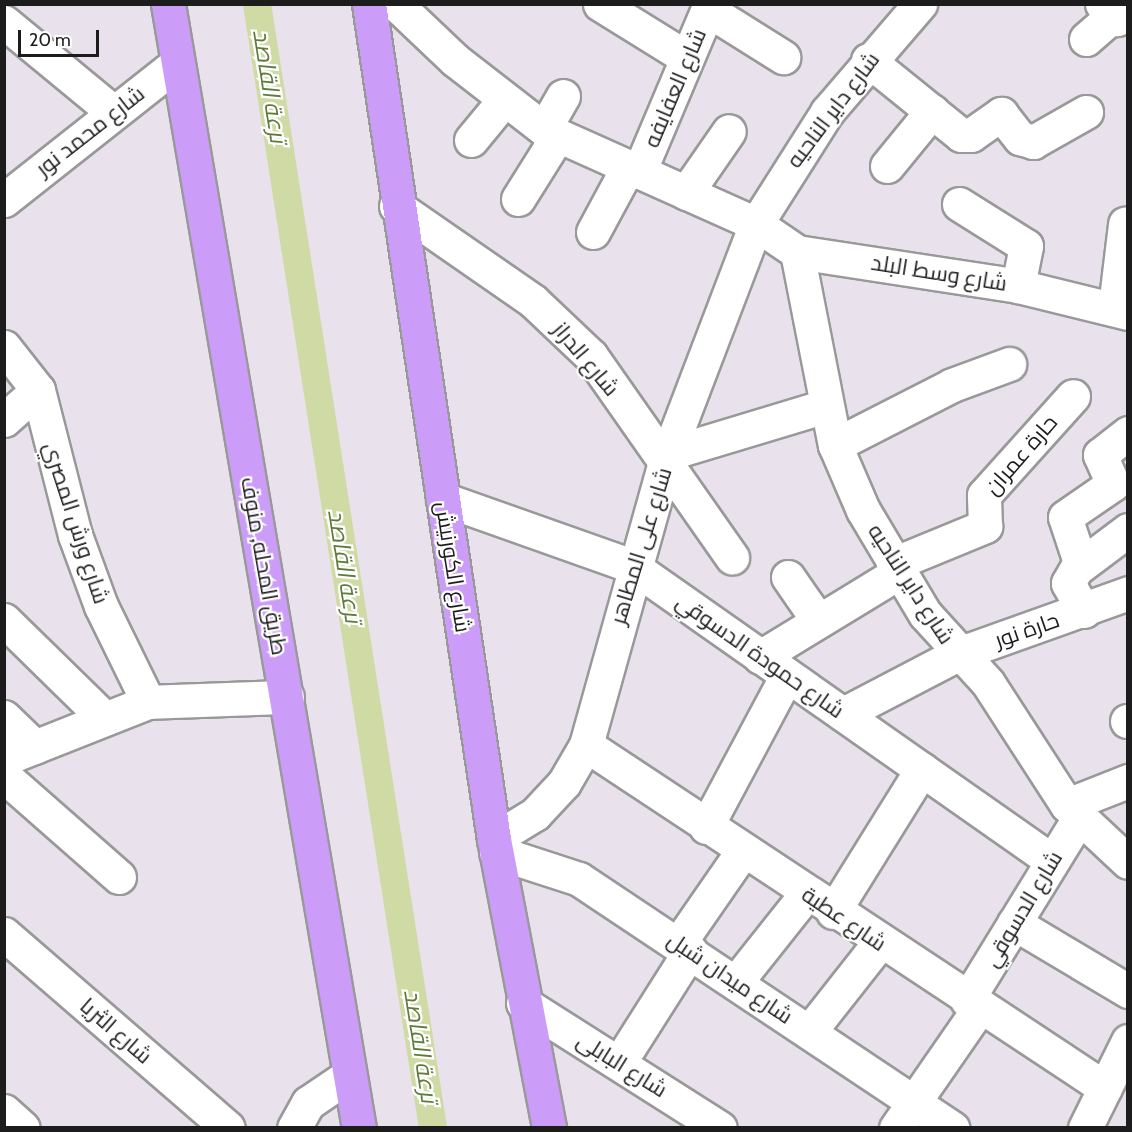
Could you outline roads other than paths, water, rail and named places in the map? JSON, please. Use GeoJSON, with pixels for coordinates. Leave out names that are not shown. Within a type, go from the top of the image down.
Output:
{"type":"FeatureCollection","features":[{"type":"Feature","properties":{"kind":"main road","name":"طريق المحله, منوف"},"geometry":{"type":"LineString","coordinates":[[168,4],[176,64],[287,697],[358,1128]]}},
{"type":"Feature","properties":{"kind":"main road","name":"شارع الكورنيش"},"geometry":{"type":"LineString","coordinates":[[369,4],[396,206],[495,846],[523,1003],[549,1128]]}},
{"type":"Feature","properties":{"kind":"street","name":"شارع وسط البلد"},"geometry":{"type":"LineString","coordinates":[[396,4],[504,100],[551,132],[756,224],[796,252],[1018,286],[1121,310]]}},
{"type":"Feature","properties":{"kind":"street"},"geometry":{"type":"LineString","coordinates":[[600,4],[687,58]]}},
{"type":"Feature","properties":{"kind":"street","name":"شارع داير الناحيه"},"geometry":{"type":"LineString","coordinates":[[756,224],[795,158],[868,60],[920,4]]}},
{"type":"Feature","properties":{"kind":"street"},"geometry":{"type":"LineString","coordinates":[[709,7],[783,57]]}},
{"type":"Feature","properties":{"kind":"street","name":"شارع العفايفه"},"geometry":{"type":"LineString","coordinates":[[593,232],[633,169],[709,7]]}},
{"type":"Feature","properties":{"kind":"street"},"geometry":{"type":"LineString","coordinates":[[1086,39],[1114,12]]}},
{"type":"Feature","properties":{"kind":"street"},"geometry":{"type":"LineString","coordinates":[[4,22],[113,112]]}},
{"type":"Feature","properties":{"kind":"street"},"geometry":{"type":"LineString","coordinates":[[868,60],[966,135],[1001,114],[1028,143],[1086,112]]}},
{"type":"Feature","properties":{"kind":"street","name":"شارع محمد نور"},"geometry":{"type":"LineString","coordinates":[[4,200],[176,64]]}},
{"type":"Feature","properties":{"kind":"street"},"geometry":{"type":"LineString","coordinates":[[518,199],[551,132],[563,96]]}},
{"type":"Feature","properties":{"kind":"street"},"geometry":{"type":"LineString","coordinates":[[471,140],[504,100]]}},
{"type":"Feature","properties":{"kind":"street"},"geometry":{"type":"LineString","coordinates":[[887,166],[932,111]]}},
{"type":"Feature","properties":{"kind":"street"},"geometry":{"type":"LineString","coordinates":[[686,193],[729,131]]}},
{"type":"Feature","properties":{"kind":"street"},"geometry":{"type":"LineString","coordinates":[[959,204],[1026,246],[1018,286]]}},
{"type":"Feature","properties":{"kind":"street","name":"شارع الدراز"},"geometry":{"type":"LineString","coordinates":[[396,206],[501,277],[563,327],[591,356],[667,457],[732,557]]}},
{"type":"Feature","properties":{"kind":"street","name":"شارع على المطاهر"},"geometry":{"type":"LineString","coordinates":[[495,846],[534,814],[564,783],[586,745],[632,566],[667,457],[756,224]]}},
{"type":"Feature","properties":{"kind":"street"},"geometry":{"type":"LineString","coordinates":[[1121,310],[1125,224]]}},
{"type":"Feature","properties":{"kind":"street","name":"شارع داير الناحيه"},"geometry":{"type":"LineString","coordinates":[[796,252],[835,445],[896,568],[958,654],[988,682],[1073,811],[1127,860]]}},
{"type":"Feature","properties":{"kind":"street","name":"شارع ورش المصري"},"geometry":{"type":"LineString","coordinates":[[4,347],[38,390],[75,535],[101,606],[148,702]]}},
{"type":"Feature","properties":{"kind":"street"},"geometry":{"type":"LineString","coordinates":[[835,445],[951,384],[1009,364]]}},
{"type":"Feature","properties":{"kind":"street"},"geometry":{"type":"LineString","coordinates":[[4,420],[38,390]]}},
{"type":"Feature","properties":{"kind":"street","name":"حارة عمران"},"geometry":{"type":"LineString","coordinates":[[896,568],[985,526],[984,495],[1073,396]]}},
{"type":"Feature","properties":{"kind":"street"},"geometry":{"type":"LineString","coordinates":[[667,457],[826,406]]}},
{"type":"Feature","properties":{"kind":"street"},"geometry":{"type":"LineString","coordinates":[[1128,433],[1100,455],[1113,484],[1065,518],[1080,566],[1128,530]]}},
{"type":"Feature","properties":{"kind":"street","name":"شارع حمودة الدسوقي"},"geometry":{"type":"LineString","coordinates":[[443,499],[632,566],[1052,861]]}},
{"type":"Feature","properties":{"kind":"street","name":"حارة نور"},"geometry":{"type":"LineString","coordinates":[[1080,566],[1067,580],[1084,611]]}},
{"type":"Feature","properties":{"kind":"street"},"geometry":{"type":"LineString","coordinates":[[760,657],[896,568]]}},
{"type":"Feature","properties":{"kind":"street"},"geometry":{"type":"LineString","coordinates":[[788,577],[817,619]]}},
{"type":"Feature","properties":{"kind":"street","name":"حارة نور"},"geometry":{"type":"LineString","coordinates":[[843,714],[958,654],[1084,611],[1128,593]]}},
{"type":"Feature","properties":{"kind":"street"},"geometry":{"type":"LineString","coordinates":[[4,620],[105,719]]}},
{"type":"Feature","properties":{"kind":"street"},"geometry":{"type":"LineString","coordinates":[[706,827],[787,675]]}},
{"type":"Feature","properties":{"kind":"street"},"geometry":{"type":"LineString","coordinates":[[4,759],[148,702],[287,697]]}},
{"type":"Feature","properties":{"kind":"street"},"geometry":{"type":"LineString","coordinates":[[4,717],[35,747]]}},
{"type":"Feature","properties":{"kind":"street","name":"شارع عطية"},"geometry":{"type":"LineString","coordinates":[[586,745],[879,943],[1105,1088]]}},
{"type":"Feature","properties":{"kind":"street"},"geometry":{"type":"LineString","coordinates":[[833,912],[922,769]]}},
{"type":"Feature","properties":{"kind":"street"},"geometry":{"type":"LineString","coordinates":[[4,776],[119,877]]}},
{"type":"Feature","properties":{"kind":"street"},"geometry":{"type":"LineString","coordinates":[[1073,811],[1128,781]]}},
{"type":"Feature","properties":{"kind":"street","name":"شارع الدسوقي"},"geometry":{"type":"LineString","coordinates":[[905,1115],[973,1004],[1014,923],[1052,861],[1073,811]]}},
{"type":"Feature","properties":{"kind":"street","name":"شارع ميدان شبل"},"geometry":{"type":"LineString","coordinates":[[495,846],[579,879],[810,1032],[905,1115],[953,1128]]}},
{"type":"Feature","properties":{"kind":"street"},"geometry":{"type":"LineString","coordinates":[[619,1063],[684,947],[742,852]]}},
{"type":"Feature","properties":{"kind":"street"},"geometry":{"type":"LineString","coordinates":[[736,982],[806,894]]}},
{"type":"Feature","properties":{"kind":"street"},"geometry":{"type":"LineString","coordinates":[[1014,923],[1128,991]]}},
{"type":"Feature","properties":{"kind":"street","name":"شارع الثريا"},"geometry":{"type":"LineString","coordinates":[[4,934],[228,1128]]}},
{"type":"Feature","properties":{"kind":"street"},"geometry":{"type":"LineString","coordinates":[[810,1032],[879,943]]}},
{"type":"Feature","properties":{"kind":"street","name":"شارع البابلى"},"geometry":{"type":"LineString","coordinates":[[523,1003],[720,1128]]}},
{"type":"Feature","properties":{"kind":"street"},"geometry":{"type":"LineString","coordinates":[[1085,1128],[1128,1041]]}},
{"type":"Feature","properties":{"kind":"street"},"geometry":{"type":"LineString","coordinates":[[294,1128],[308,1103],[349,1075]]}},
{"type":"Feature","properties":{"kind":"street"},"geometry":{"type":"LineString","coordinates":[[4,1111],[23,1128]]}},
{"type":"Feature","properties":{"kind":"waterway","name":"ترعة القاصد"},"geometry":{"type":"LineString","coordinates":[[257,4],[433,1128]]}}]}
